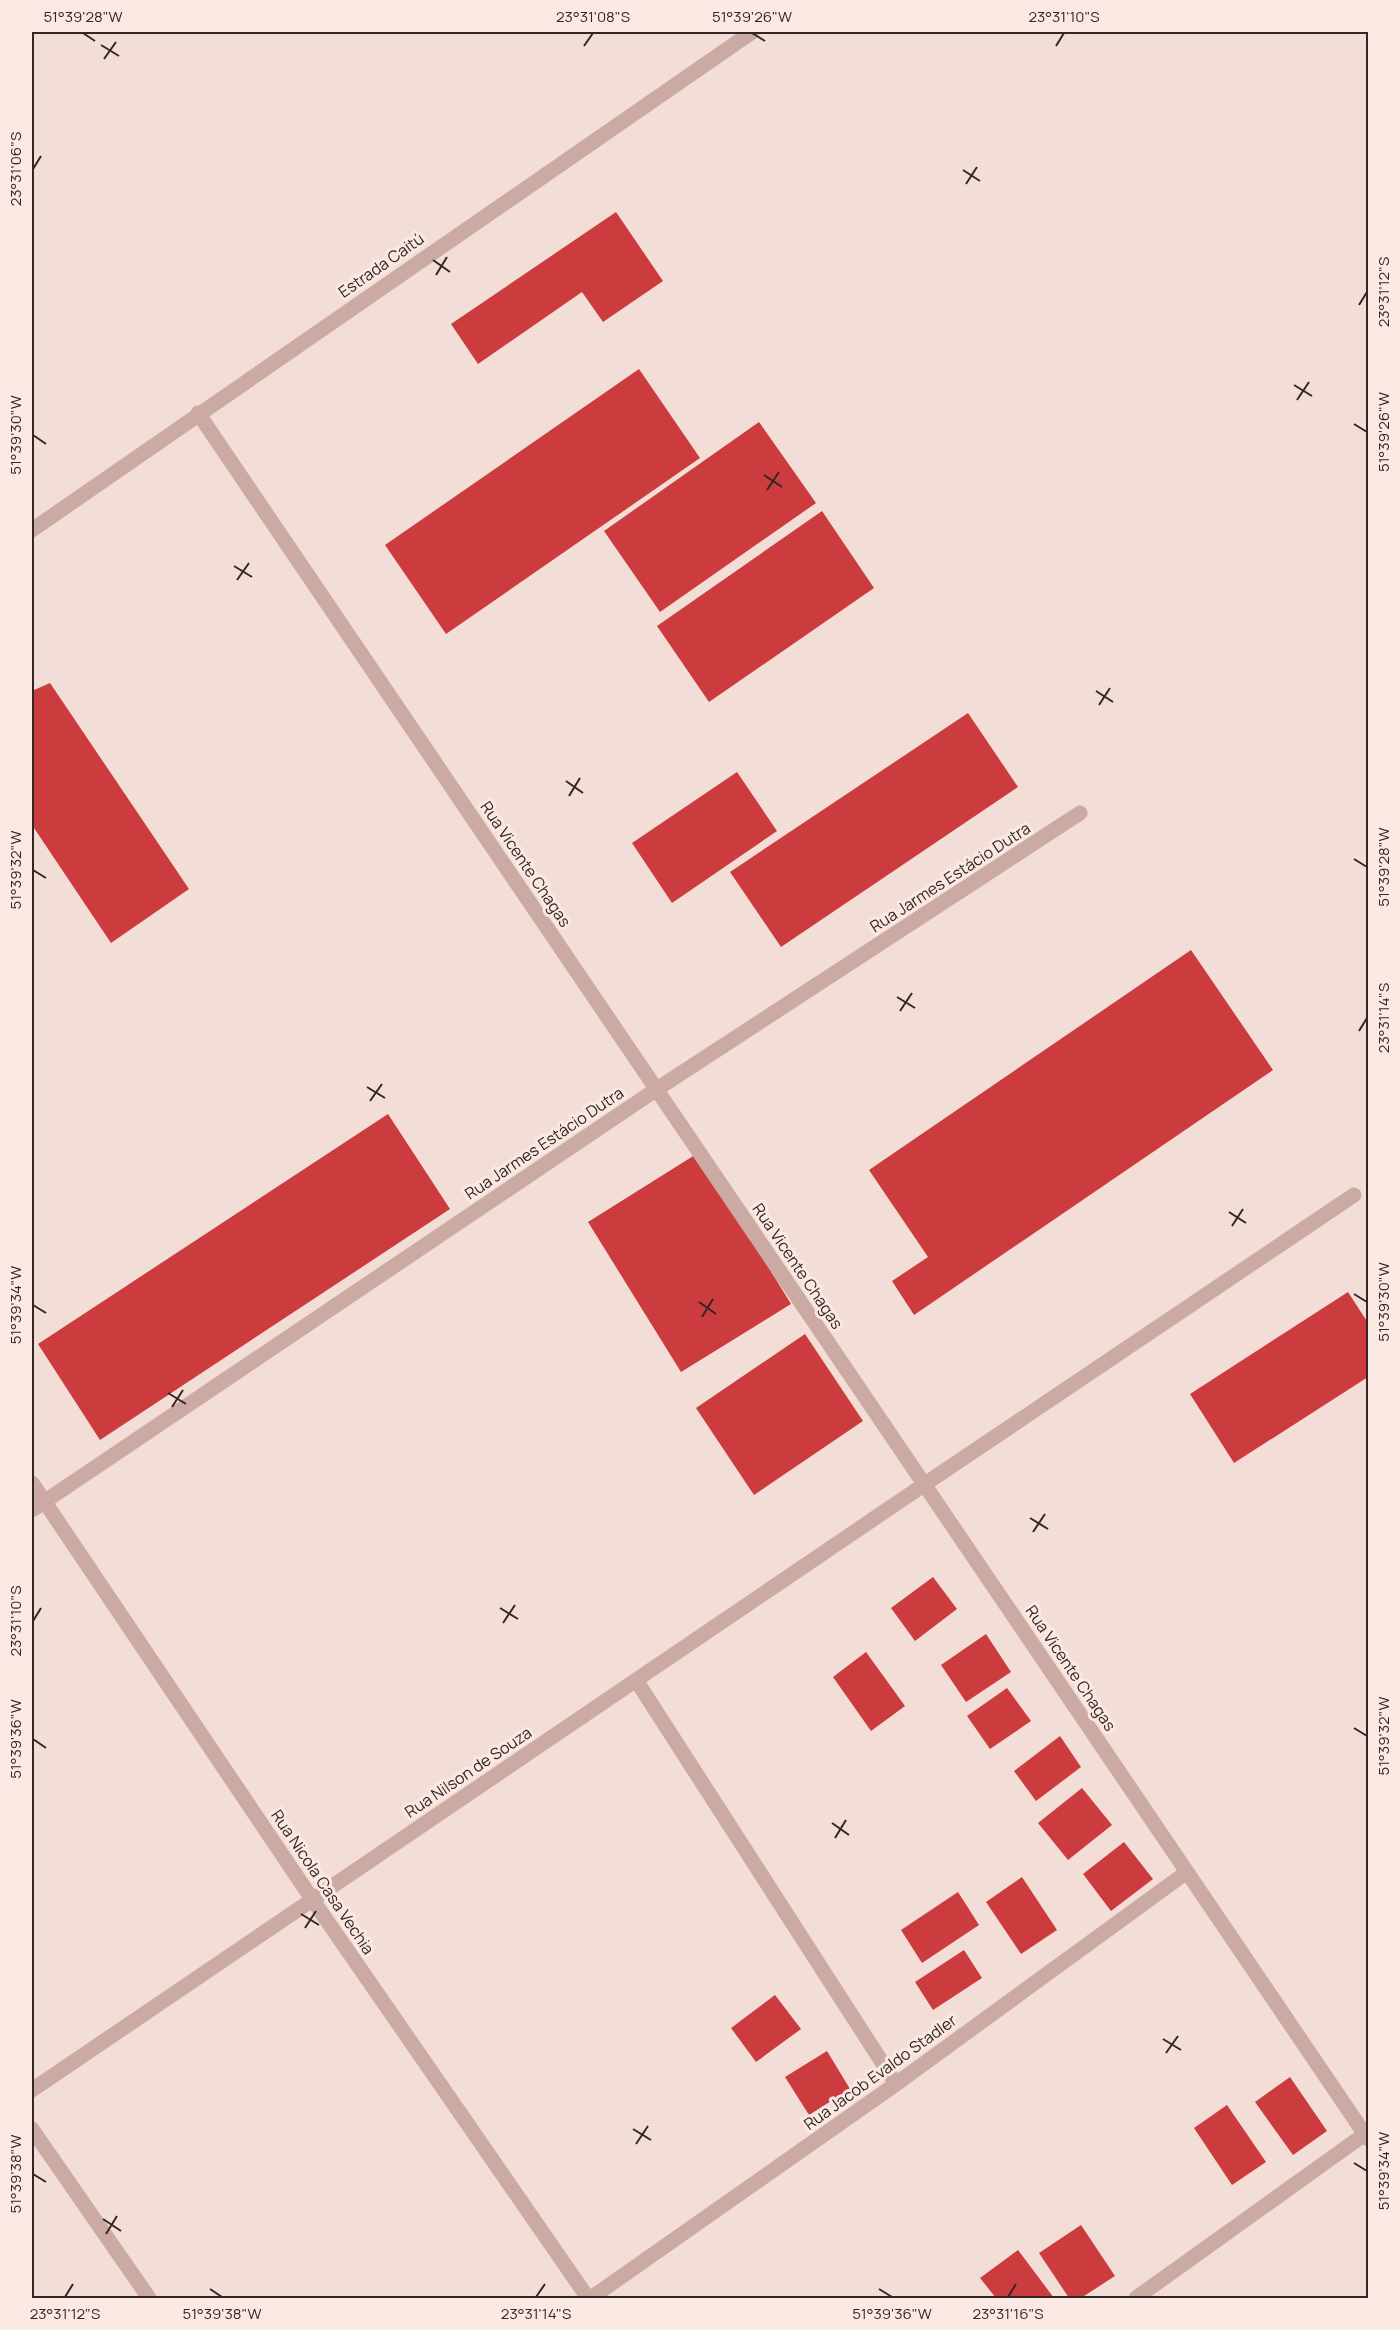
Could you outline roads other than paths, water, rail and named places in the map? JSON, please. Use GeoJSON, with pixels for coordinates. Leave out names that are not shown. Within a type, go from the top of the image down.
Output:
{"type":"FeatureCollection","features":[{"type":"Feature","properties":{"kind":"street","name":"Estrada Caitú"},"geometry":{"type":"LineString","coordinates":[[32,530],[752,32]]}},
{"type":"Feature","properties":{"kind":"street","name":"Rua Vicente Chagas"},"geometry":{"type":"LineString","coordinates":[[198,413],[1367,2137]]}},
{"type":"Feature","properties":{"kind":"street","name":"Rua Jarmes Estácio Dutra"},"geometry":{"type":"LineString","coordinates":[[38,1505],[657,1089],[1080,813]]}},
{"type":"Feature","properties":{"kind":"street","name":"Rua Nilson de Souza"},"geometry":{"type":"LineString","coordinates":[[32,2090],[1354,1195]]}},
{"type":"Feature","properties":{"kind":"street","name":"Rua Nicola Casa Vechia"},"geometry":{"type":"LineString","coordinates":[[32,1482],[38,1505],[590,2298]]}},
{"type":"Feature","properties":{"kind":"street"},"geometry":{"type":"LineString","coordinates":[[636,1680],[896,2084]]}},
{"type":"Feature","properties":{"kind":"street","name":"Rua Jacob Evaldo Stadler"},"geometry":{"type":"LineString","coordinates":[[590,2298],[896,2084],[1187,1872]]}},
{"type":"Feature","properties":{"kind":"street"},"geometry":{"type":"LineString","coordinates":[[32,2129],[149,2298]]}},
{"type":"Feature","properties":{"kind":"street"},"geometry":{"type":"LineString","coordinates":[[1136,2298],[1367,2137]]}}]}
